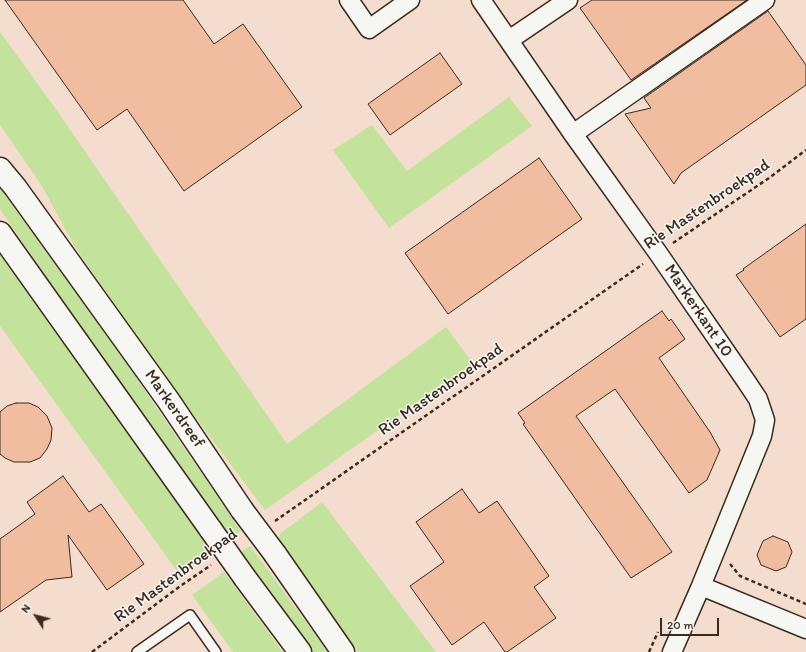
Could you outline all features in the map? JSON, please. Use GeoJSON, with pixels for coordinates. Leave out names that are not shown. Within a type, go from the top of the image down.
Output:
{"type":"FeatureCollection","features":[{"type":"Feature","properties":{"kind":"main road","name":"Markerdreef"},"geometry":{"type":"LineString","coordinates":[[0,169],[15,187],[168,400],[242,510],[275,554],[343,652]]}},
{"type":"Feature","properties":{"kind":"main road"},"geometry":{"type":"LineString","coordinates":[[0,233],[245,578],[300,652]]}},
{"type":"Feature","properties":{"kind":"street"},"geometry":{"type":"LineString","coordinates":[[349,0],[369,29],[410,0]]}},
{"type":"Feature","properties":{"kind":"street","name":"Markerkant 10"},"geometry":{"type":"LineString","coordinates":[[481,0],[750,387],[758,399],[765,420],[762,436],[701,586],[672,652]]}},
{"type":"Feature","properties":{"kind":"street"},"geometry":{"type":"LineString","coordinates":[[509,40],[568,0]]}},
{"type":"Feature","properties":{"kind":"street"},"geometry":{"type":"LineString","coordinates":[[573,134],[765,0]]}},
{"type":"Feature","properties":{"kind":"street"},"geometry":{"type":"LineString","coordinates":[[701,586],[806,629]]}},
{"type":"Feature","properties":{"kind":"lane"},"geometry":{"type":"LineString","coordinates":[[137,652],[190,615],[216,652]]}},
{"type":"Feature","properties":{"kind":"path","name":"Rie Mastenbroekpad"},"geometry":{"type":"LineString","coordinates":[[275,521],[658,253],[769,178],[806,150]]}},
{"type":"Feature","properties":{"kind":"path"},"geometry":{"type":"LineString","coordinates":[[713,556],[728,561],[740,576],[806,604]]}},
{"type":"Feature","properties":{"kind":"path","name":"Rie Mastenbroekpad"},"geometry":{"type":"LineString","coordinates":[[92,652],[211,565]]}},
{"type":"Feature","properties":{"kind":"shaded area"},"geometry":{"type":"Polygon","coordinates":[[[0,0],[806,0],[806,652],[0,652],[0,0]]]}},
{"type":"Feature","properties":{"kind":"green space"},"geometry":{"type":"Polygon","coordinates":[[[0,32],[53,105],[287,444],[446,327],[473,363],[265,510],[160,370],[75,247],[42,186],[0,125],[0,32]]]}},
{"type":"Feature","properties":{"kind":"green space"},"geometry":{"type":"Polygon","coordinates":[[[509,97],[532,126],[389,228],[333,150],[372,125],[407,171],[509,97]]]}},
{"type":"Feature","properties":{"kind":"green space"},"geometry":{"type":"Polygon","coordinates":[[[0,184],[48,249],[241,531],[229,539],[146,423],[0,209],[0,184]]]}},
{"type":"Feature","properties":{"kind":"green space"},"geometry":{"type":"Polygon","coordinates":[[[0,247],[210,549],[177,571],[0,326],[0,247]]]}},
{"type":"Feature","properties":{"kind":"green space"},"geometry":{"type":"Polygon","coordinates":[[[322,502],[436,652],[358,652],[286,554],[279,539],[280,534],[322,502]]]}},
{"type":"Feature","properties":{"kind":"green space"},"geometry":{"type":"Polygon","coordinates":[[[250,546],[328,652],[311,652],[299,637],[239,553],[250,546]]]}},
{"type":"Feature","properties":{"kind":"green space"},"geometry":{"type":"Polygon","coordinates":[[[224,572],[283,652],[233,652],[192,595],[224,572]]]}},
{"type":"Feature","properties":{"kind":"building"},"geometry":{"type":"Polygon","coordinates":[[[5,0],[183,0],[214,44],[243,24],[302,107],[184,191],[127,109],[97,130],[5,0]]]}},
{"type":"Feature","properties":{"kind":"building"},"geometry":{"type":"Polygon","coordinates":[[[592,0],[747,0],[631,80],[580,8],[592,0]]]}},
{"type":"Feature","properties":{"kind":"building"},"geometry":{"type":"Polygon","coordinates":[[[768,11],[806,65],[806,85],[681,173],[674,184],[625,114],[651,108],[644,98],[768,11]]]}},
{"type":"Feature","properties":{"kind":"building"},"geometry":{"type":"Polygon","coordinates":[[[440,53],[462,84],[390,135],[368,104],[440,53]]]}},
{"type":"Feature","properties":{"kind":"building"},"geometry":{"type":"Polygon","coordinates":[[[539,158],[582,219],[448,314],[405,253],[539,158]]]}},
{"type":"Feature","properties":{"kind":"building"},"geometry":{"type":"Polygon","coordinates":[[[806,224],[806,319],[780,337],[736,275],[806,224]]]}},
{"type":"Feature","properties":{"kind":"building"},"geometry":{"type":"Polygon","coordinates":[[[662,311],[669,321],[671,319],[685,339],[659,358],[710,432],[720,450],[707,480],[689,493],[615,389],[576,416],[672,552],[631,578],[523,424],[525,423],[518,413],[662,311]]]}},
{"type":"Feature","properties":{"kind":"building"},"geometry":{"type":"Polygon","coordinates":[[[16,403],[29,403],[38,407],[47,416],[52,428],[51,440],[47,449],[40,458],[30,462],[14,462],[0,454],[0,412],[7,406],[16,403]]]}},
{"type":"Feature","properties":{"kind":"building"},"geometry":{"type":"Polygon","coordinates":[[[63,476],[89,512],[101,504],[144,564],[107,590],[68,535],[72,577],[46,580],[0,612],[0,539],[35,514],[27,502],[63,476]]]}},
{"type":"Feature","properties":{"kind":"building"},"geometry":{"type":"Polygon","coordinates":[[[462,489],[479,513],[497,501],[549,576],[534,587],[556,618],[507,652],[505,652],[484,622],[452,645],[410,586],[444,562],[416,522],[462,489]]]}},
{"type":"Feature","properties":{"kind":"building"},"geometry":{"type":"Polygon","coordinates":[[[773,536],[788,542],[792,552],[786,567],[776,571],[761,565],[757,555],[763,541],[773,536]]]}}]}
